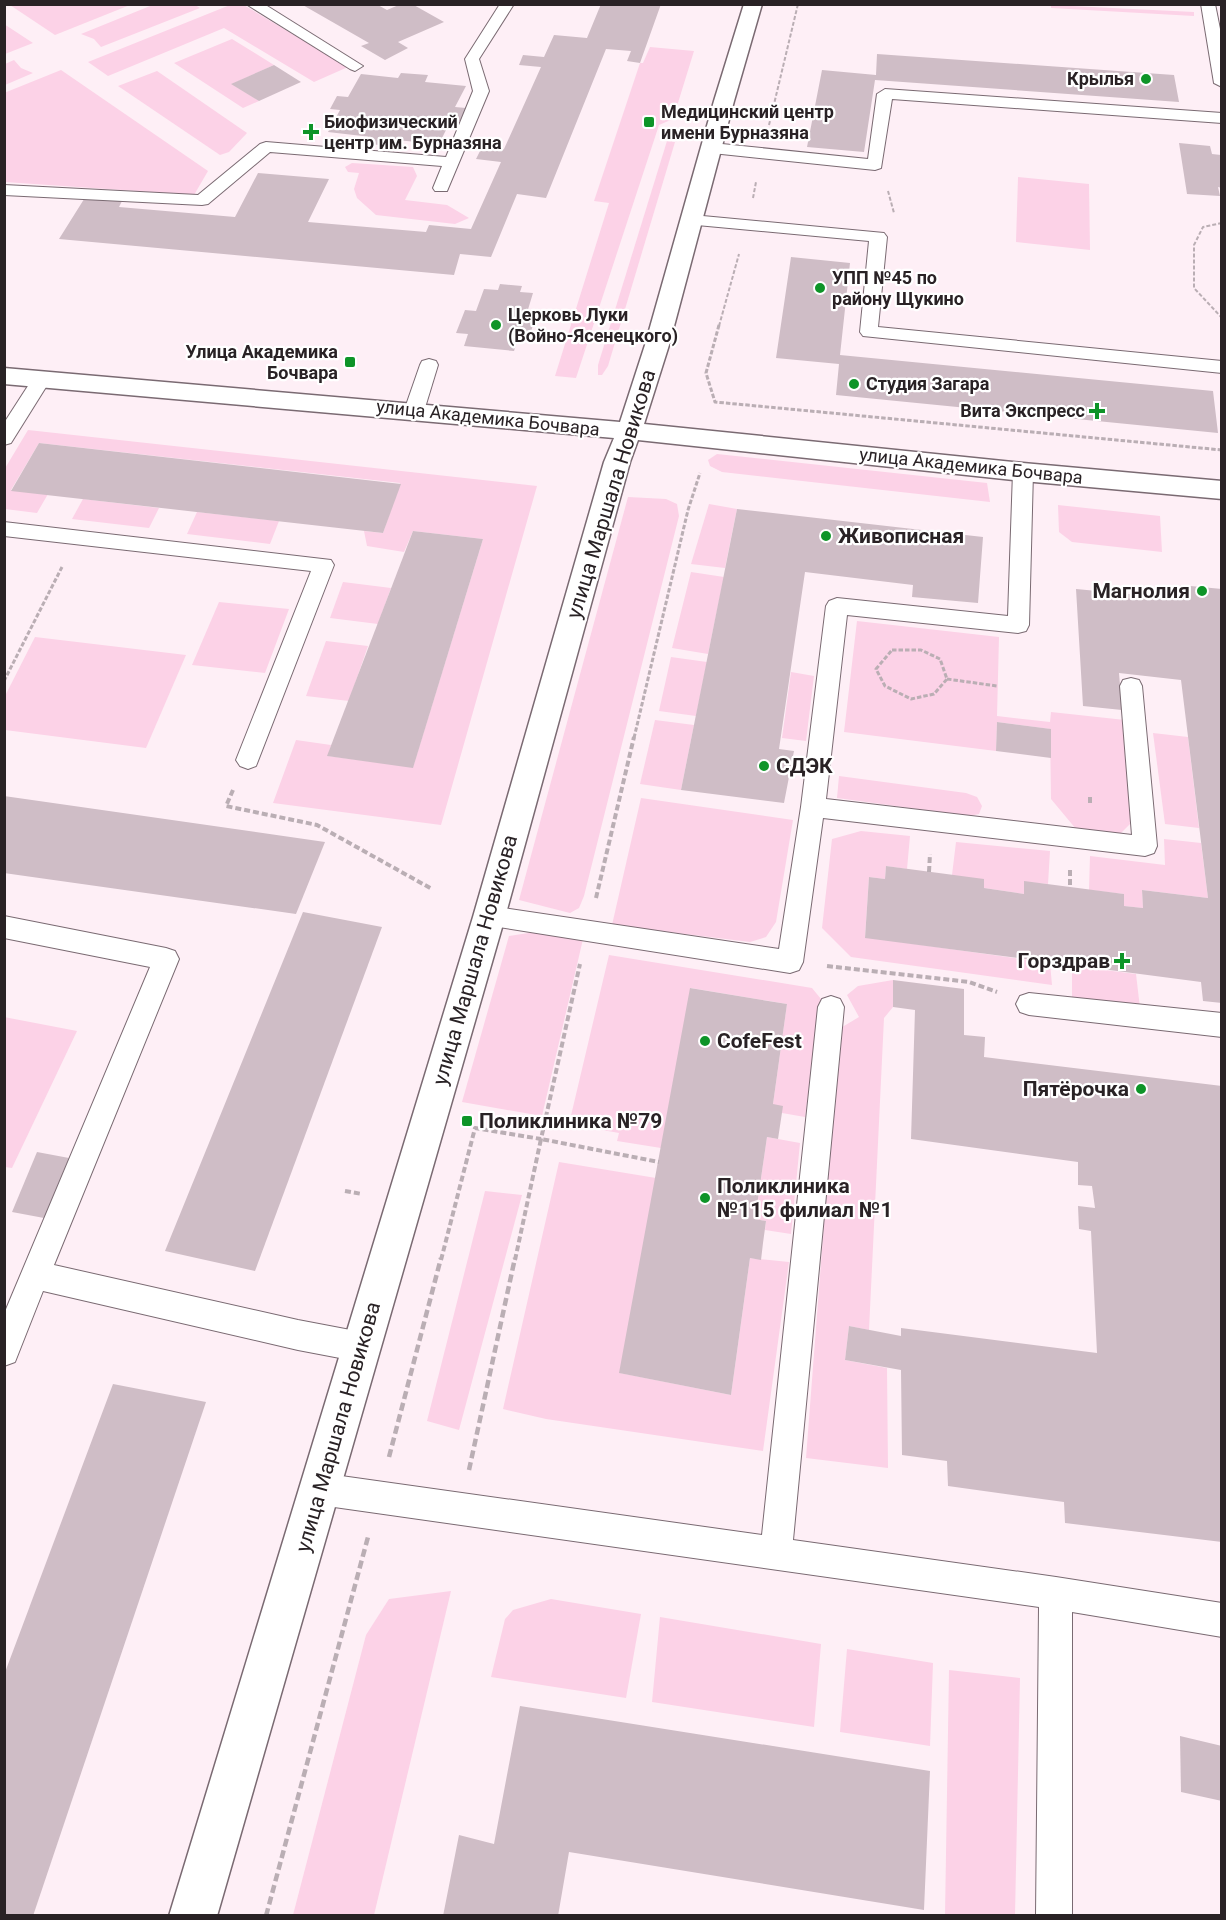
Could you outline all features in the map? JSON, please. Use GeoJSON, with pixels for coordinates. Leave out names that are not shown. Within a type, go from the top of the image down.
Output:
{"type":"FeatureCollection","features":[{"type":"Feature","properties":{"kind":"street","name":"улица Маршала Новикова"},"geometry":{"type":"LineString","coordinates":[[193,1916],[489,917],[617,462],[642,396],[730,76],[753,4]]}},
{"type":"Feature","properties":{"kind":"street","name":"улица Академика Бочвара"},"geometry":{"type":"LineString","coordinates":[[4,376],[709,438],[1023,472],[1221,490]]}},
{"type":"Feature","properties":{"kind":"lane"},"geometry":{"type":"LineString","coordinates":[[253,4],[355,66]]}},
{"type":"Feature","properties":{"kind":"lane"},"geometry":{"type":"LineString","coordinates":[[441,188],[481,91],[472,59],[507,4]]}},
{"type":"Feature","properties":{"kind":"lane"},"geometry":{"type":"LineString","coordinates":[[1208,4],[1221,82]]}},
{"type":"Feature","properties":{"kind":"lane"},"geometry":{"type":"LineString","coordinates":[[712,148],[875,165],[885,94],[1221,118]]}},
{"type":"Feature","properties":{"kind":"lane"},"geometry":{"type":"LineString","coordinates":[[4,190],[202,200],[266,147],[452,162]]}},
{"type":"Feature","properties":{"kind":"lane"},"geometry":{"type":"LineString","coordinates":[[692,220],[878,237],[869,332],[1221,367]]}},
{"type":"Feature","properties":{"kind":"lane"},"geometry":{"type":"LineString","coordinates":[[414,411],[429,365]]}},
{"type":"Feature","properties":{"kind":"lane"},"geometry":{"type":"LineString","coordinates":[[4,439],[42,379]]}},
{"type":"Feature","properties":{"kind":"lane"},"geometry":{"type":"LineString","coordinates":[[489,917],[790,962],[813,807],[837,606],[1018,626],[1023,472]]}},
{"type":"Feature","properties":{"kind":"lane"},"geometry":{"type":"LineString","coordinates":[[4,529],[324,565],[248,760]]}},
{"type":"Feature","properties":{"kind":"lane"},"geometry":{"type":"LineString","coordinates":[[813,807],[1145,846],[1131,686]]}},
{"type":"Feature","properties":{"kind":"lane"},"geometry":{"type":"LineString","coordinates":[[4,927],[166,959],[4,1351]]}},
{"type":"Feature","properties":{"kind":"lane"},"geometry":{"type":"LineString","coordinates":[[1029,1004],[1221,1024]]}},
{"type":"Feature","properties":{"kind":"lane"},"geometry":{"type":"LineString","coordinates":[[776,1553],[831,1007]]}},
{"type":"Feature","properties":{"kind":"lane"},"geometry":{"type":"LineString","coordinates":[[36,1275],[298,1335],[361,1347]]}},
{"type":"Feature","properties":{"kind":"lane"},"geometry":{"type":"LineString","coordinates":[[320,1489],[1056,1593],[1221,1620]]}},
{"type":"Feature","properties":{"kind":"lane"},"geometry":{"type":"LineString","coordinates":[[1054,1916],[1056,1593]]}},
{"type":"Feature","properties":{"kind":"path"},"geometry":{"type":"LineString","coordinates":[[875,165],[882,171],[894,212],[887,229],[878,237]]}},
{"type":"Feature","properties":{"kind":"path"},"geometry":{"type":"LineString","coordinates":[[1221,223],[1203,227],[1194,245],[1194,288],[1221,318]]}},
{"type":"Feature","properties":{"kind":"path"},"geometry":{"type":"LineString","coordinates":[[715,402],[1221,450]]}},
{"type":"Feature","properties":{"kind":"path"},"geometry":{"type":"LineString","coordinates":[[460,1509],[588,931],[688,510],[700,473]]}},
{"type":"Feature","properties":{"kind":"path"},"geometry":{"type":"LineString","coordinates":[[4,681],[77,537]]}},
{"type":"Feature","properties":{"kind":"path"},"geometry":{"type":"LineString","coordinates":[[891,650],[921,650],[940,659],[947,679],[934,694],[911,699],[885,686],[876,669],[891,650]]}},
{"type":"Feature","properties":{"kind":"path"},"geometry":{"type":"LineString","coordinates":[[947,679],[997,686]]}},
{"type":"Feature","properties":{"kind":"path"},"geometry":{"type":"LineString","coordinates":[[248,760],[226,806],[317,825],[432,889]]}},
{"type":"Feature","properties":{"kind":"path"},"geometry":{"type":"LineString","coordinates":[[790,962],[969,982],[1029,1004]]}},
{"type":"Feature","properties":{"kind":"path"},"geometry":{"type":"LineString","coordinates":[[266,1916],[475,1128],[659,1162]]}},
{"type":"Feature","properties":{"kind":"shaded area"},"geometry":{"type":"Polygon","coordinates":[[[155,4],[195,5],[200,8],[101,47],[94,39],[81,34],[155,4]]]}},
{"type":"Feature","properties":{"kind":"shaded area"},"geometry":{"type":"Polygon","coordinates":[[[242,4],[348,67],[314,82],[224,28],[108,76],[88,62],[230,5],[242,4]]]}},
{"type":"Feature","properties":{"kind":"shaded area"},"geometry":{"type":"Polygon","coordinates":[[[10,5],[130,5],[55,35],[10,5]]]}},
{"type":"Feature","properties":{"kind":"shaded area"},"geometry":{"type":"Polygon","coordinates":[[[1051,5],[1194,12],[1194,16],[1051,8],[1051,5]]]}},
{"type":"Feature","properties":{"kind":"shaded area"},"geometry":{"type":"Polygon","coordinates":[[[4,24],[33,43],[5,54],[4,24]]]}},
{"type":"Feature","properties":{"kind":"shaded area"},"geometry":{"type":"Polygon","coordinates":[[[232,39],[274,65],[232,84],[259,101],[243,108],[174,63],[232,39]]]}},
{"type":"Feature","properties":{"kind":"shaded area"},"geometry":{"type":"Polygon","coordinates":[[[650,47],[694,51],[673,119],[659,125],[576,378],[555,376],[609,203],[594,201],[640,63],[643,63],[650,47]]]}},
{"type":"Feature","properties":{"kind":"shaded area"},"geometry":{"type":"Polygon","coordinates":[[[14,60],[21,68],[33,73],[5,85],[5,64],[14,60]]]}},
{"type":"Feature","properties":{"kind":"shaded area"},"geometry":{"type":"Polygon","coordinates":[[[61,70],[208,171],[194,195],[5,182],[4,93],[61,70]]]}},
{"type":"Feature","properties":{"kind":"shaded area"},"geometry":{"type":"Polygon","coordinates":[[[157,71],[247,133],[229,152],[220,155],[118,86],[157,71]]]}},
{"type":"Feature","properties":{"kind":"shaded area"},"geometry":{"type":"Polygon","coordinates":[[[667,141],[675,142],[608,366],[602,375],[598,375],[598,365],[667,141]]]}},
{"type":"Feature","properties":{"kind":"shaded area"},"geometry":{"type":"Polygon","coordinates":[[[352,163],[413,167],[417,176],[405,200],[447,205],[469,218],[455,224],[376,215],[357,198],[354,189],[359,173],[348,172],[345,167],[352,163]]]}},
{"type":"Feature","properties":{"kind":"shaded area"},"geometry":{"type":"Polygon","coordinates":[[[1018,177],[1089,184],[1090,250],[1016,242],[1018,177]]]}},
{"type":"Feature","properties":{"kind":"shaded area"},"geometry":{"type":"Polygon","coordinates":[[[28,430],[537,486],[441,825],[273,803],[296,740],[331,745],[328,756],[413,767],[483,539],[413,531],[404,552],[367,546],[364,531],[383,533],[400,483],[39,443],[11,490],[48,494],[37,513],[5,509],[4,470],[28,430]]]}},
{"type":"Feature","properties":{"kind":"shaded area"},"geometry":{"type":"Polygon","coordinates":[[[717,454],[987,483],[990,502],[722,472],[710,466],[708,460],[717,454]]]}},
{"type":"Feature","properties":{"kind":"shaded area"},"geometry":{"type":"Polygon","coordinates":[[[628,497],[666,499],[677,504],[679,516],[584,896],[579,908],[570,913],[519,900],[628,497]]]}},
{"type":"Feature","properties":{"kind":"shaded area"},"geometry":{"type":"Polygon","coordinates":[[[83,499],[159,508],[149,528],[72,519],[83,499]]]}},
{"type":"Feature","properties":{"kind":"shaded area"},"geometry":{"type":"Polygon","coordinates":[[[709,504],[737,509],[725,568],[691,564],[709,504]]]}},
{"type":"Feature","properties":{"kind":"shaded area"},"geometry":{"type":"Polygon","coordinates":[[[1058,505],[1160,516],[1162,552],[1072,542],[1059,532],[1058,505]]]}},
{"type":"Feature","properties":{"kind":"shaded area"},"geometry":{"type":"Polygon","coordinates":[[[197,512],[279,521],[270,544],[187,534],[197,512]]]}},
{"type":"Feature","properties":{"kind":"shaded area"},"geometry":{"type":"Polygon","coordinates":[[[691,572],[724,577],[708,654],[672,648],[691,572]]]}},
{"type":"Feature","properties":{"kind":"shaded area"},"geometry":{"type":"Polygon","coordinates":[[[343,582],[391,588],[378,624],[330,618],[343,582]]]}},
{"type":"Feature","properties":{"kind":"shaded area"},"geometry":{"type":"Polygon","coordinates":[[[219,602],[289,609],[265,673],[192,665],[219,602]]]}},
{"type":"Feature","properties":{"kind":"shaded area"},"geometry":{"type":"Polygon","coordinates":[[[857,621],[999,637],[997,716],[1050,722],[1051,712],[1125,720],[1134,820],[1120,834],[1076,829],[1051,799],[1050,729],[997,722],[996,751],[844,732],[857,621]]]}},
{"type":"Feature","properties":{"kind":"shaded area"},"geometry":{"type":"Polygon","coordinates":[[[35,637],[186,655],[146,748],[5,730],[5,696],[35,637]]]}},
{"type":"Feature","properties":{"kind":"shaded area"},"geometry":{"type":"Polygon","coordinates":[[[326,641],[368,646],[349,701],[306,696],[326,641]]]}},
{"type":"Feature","properties":{"kind":"shaded area"},"geometry":{"type":"Polygon","coordinates":[[[671,657],[707,662],[696,716],[659,711],[671,657]]]}},
{"type":"Feature","properties":{"kind":"shaded area"},"geometry":{"type":"Polygon","coordinates":[[[791,672],[814,676],[806,741],[782,738],[791,672]]]}},
{"type":"Feature","properties":{"kind":"shaded area"},"geometry":{"type":"Polygon","coordinates":[[[655,720],[694,725],[681,790],[640,784],[655,720]]]}},
{"type":"Feature","properties":{"kind":"shaded area"},"geometry":{"type":"Polygon","coordinates":[[[1153,733],[1188,737],[1199,828],[1165,824],[1153,733]]]}},
{"type":"Feature","properties":{"kind":"shaded area"},"geometry":{"type":"Polygon","coordinates":[[[839,776],[966,793],[977,797],[982,806],[979,814],[969,816],[837,798],[839,776]]]}},
{"type":"Feature","properties":{"kind":"shaded area"},"geometry":{"type":"Polygon","coordinates":[[[641,798],[793,820],[776,922],[766,937],[750,942],[612,925],[641,798]]]}},
{"type":"Feature","properties":{"kind":"shaded area"},"geometry":{"type":"Polygon","coordinates":[[[861,831],[910,836],[907,869],[886,866],[885,879],[869,877],[865,937],[1050,963],[1052,985],[851,957],[822,928],[832,839],[861,831]]]}},
{"type":"Feature","properties":{"kind":"shaded area"},"geometry":{"type":"Polygon","coordinates":[[[1164,839],[1201,843],[1208,898],[1142,890],[1143,908],[1124,906],[1124,894],[1089,890],[1090,856],[1165,865],[1164,839]]]}},
{"type":"Feature","properties":{"kind":"shaded area"},"geometry":{"type":"Polygon","coordinates":[[[956,842],[1050,851],[1048,884],[1024,882],[1024,894],[984,888],[952,875],[956,842]]]}},
{"type":"Feature","properties":{"kind":"shaded area"},"geometry":{"type":"Polygon","coordinates":[[[535,932],[583,939],[542,1116],[462,1102],[509,936],[535,932]]]}},
{"type":"Feature","properties":{"kind":"shaded area"},"geometry":{"type":"Polygon","coordinates":[[[609,955],[812,988],[821,999],[805,1117],[782,1113],[773,1104],[787,1004],[691,988],[661,1148],[617,1141],[619,1133],[569,1124],[609,955]]]}},
{"type":"Feature","properties":{"kind":"shaded area"},"geometry":{"type":"Polygon","coordinates":[[[1072,966],[1136,974],[1140,1008],[1072,999],[1072,966]]]}},
{"type":"Feature","properties":{"kind":"shaded area"},"geometry":{"type":"Polygon","coordinates":[[[893,980],[893,1007],[884,1018],[869,1330],[849,1326],[845,1360],[887,1368],[888,1468],[806,1458],[839,1029],[859,1017],[847,995],[858,986],[893,980]]]}},
{"type":"Feature","properties":{"kind":"shaded area"},"geometry":{"type":"Polygon","coordinates":[[[4,1017],[77,1031],[12,1168],[5,1167],[4,1017]]]}},
{"type":"Feature","properties":{"kind":"shaded area"},"geometry":{"type":"Polygon","coordinates":[[[767,1137],[800,1143],[791,1234],[765,1230],[766,1221],[755,1219],[767,1137]]]}},
{"type":"Feature","properties":{"kind":"shaded area"},"geometry":{"type":"Polygon","coordinates":[[[559,1162],[656,1178],[620,1373],[731,1395],[750,1258],[789,1262],[763,1451],[546,1419],[503,1409],[559,1162]]]}},
{"type":"Feature","properties":{"kind":"shaded area"},"geometry":{"type":"Polygon","coordinates":[[[485,1191],[522,1195],[459,1430],[427,1421],[485,1191]]]}},
{"type":"Feature","properties":{"kind":"shaded area"},"geometry":{"type":"Polygon","coordinates":[[[451,1591],[374,1915],[293,1915],[366,1635],[389,1599],[451,1591]]]}},
{"type":"Feature","properties":{"kind":"shaded area"},"geometry":{"type":"Polygon","coordinates":[[[551,1599],[641,1614],[626,1698],[491,1677],[505,1619],[513,1610],[551,1599]]]}},
{"type":"Feature","properties":{"kind":"shaded area"},"geometry":{"type":"Polygon","coordinates":[[[660,1617],[821,1644],[814,1727],[652,1702],[660,1617]]]}},
{"type":"Feature","properties":{"kind":"shaded area"},"geometry":{"type":"Polygon","coordinates":[[[847,1649],[933,1663],[930,1746],[840,1732],[847,1649]]]}},
{"type":"Feature","properties":{"kind":"shaded area"},"geometry":{"type":"Polygon","coordinates":[[[949,1670],[1020,1678],[1015,1915],[945,1915],[949,1670]]]}},
{"type":"Feature","properties":{"kind":"building"},"geometry":{"type":"Polygon","coordinates":[[[301,4],[376,4],[387,10],[401,4],[412,4],[444,22],[398,42],[408,48],[385,60],[361,46],[369,43],[301,4]]]}},
{"type":"Feature","properties":{"kind":"building"},"geometry":{"type":"Polygon","coordinates":[[[601,4],[661,4],[640,63],[627,61],[631,51],[606,49],[546,198],[517,194],[491,257],[460,254],[454,275],[59,239],[86,196],[123,199],[119,207],[235,217],[258,173],[329,179],[308,222],[426,232],[429,225],[471,229],[501,162],[476,159],[482,147],[504,149],[541,67],[519,65],[523,55],[544,57],[554,35],[587,38],[601,4]]]}},
{"type":"Feature","properties":{"kind":"building"},"geometry":{"type":"Polygon","coordinates":[[[877,54],[1174,75],[1179,102],[875,80],[864,152],[807,147],[822,70],[876,75],[877,54]]]}},
{"type":"Feature","properties":{"kind":"building"},"geometry":{"type":"Polygon","coordinates":[[[274,65],[301,82],[259,101],[231,84],[274,65]]]}},
{"type":"Feature","properties":{"kind":"building"},"geometry":{"type":"Polygon","coordinates":[[[401,73],[428,75],[425,82],[466,86],[455,107],[466,108],[460,121],[451,120],[439,144],[396,140],[393,146],[367,144],[371,137],[328,132],[340,110],[330,109],[337,96],[348,97],[361,74],[398,78],[401,73]]]}},
{"type":"Feature","properties":{"kind":"building"},"geometry":{"type":"Polygon","coordinates":[[[1179,143],[1210,146],[1212,154],[1221,155],[1222,188],[1218,187],[1220,196],[1187,194],[1179,143]]]}},
{"type":"Feature","properties":{"kind":"building"},"geometry":{"type":"Polygon","coordinates":[[[791,257],[850,263],[840,355],[1213,391],[1218,433],[836,395],[839,364],[776,358],[791,257]]]}},
{"type":"Feature","properties":{"kind":"building","name":"Церковь Луки (Войно-Ясенецкого)"},"geometry":{"type":"Polygon","coordinates":[[[500,284],[522,286],[520,292],[533,293],[526,316],[536,317],[528,340],[518,339],[514,351],[464,346],[468,334],[456,333],[465,310],[476,311],[484,289],[498,290],[500,284]]]}},
{"type":"Feature","properties":{"kind":"building"},"geometry":{"type":"Polygon","coordinates":[[[39,443],[401,484],[383,533],[11,491],[39,443]]]}},
{"type":"Feature","properties":{"kind":"building"},"geometry":{"type":"Polygon","coordinates":[[[737,509],[983,537],[978,603],[912,597],[913,585],[805,572],[779,749],[794,751],[784,803],[681,790],[737,509]]]}},
{"type":"Feature","properties":{"kind":"building"},"geometry":{"type":"Polygon","coordinates":[[[413,531],[483,539],[413,768],[327,756],[413,531]]]}},
{"type":"Feature","properties":{"kind":"building"},"geometry":{"type":"Polygon","coordinates":[[[1180,585],[1222,589],[1222,1003],[1203,1001],[1201,982],[865,938],[869,877],[885,879],[886,866],[984,879],[984,888],[1024,894],[1024,881],[1124,894],[1124,906],[1143,908],[1142,890],[1208,898],[1181,680],[1119,673],[1122,710],[1083,706],[1076,589],[1182,599],[1180,585]]]}},
{"type":"Feature","properties":{"kind":"building"},"geometry":{"type":"Polygon","coordinates":[[[997,722],[1051,729],[1051,758],[996,751],[997,722]]]}},
{"type":"Feature","properties":{"kind":"building"},"geometry":{"type":"Polygon","coordinates":[[[4,796],[325,842],[296,914],[4,873],[4,796]]]}},
{"type":"Feature","properties":{"kind":"building"},"geometry":{"type":"Polygon","coordinates":[[[303,912],[382,927],[255,1271],[165,1251],[303,912]]]}},
{"type":"Feature","properties":{"kind":"building"},"geometry":{"type":"Polygon","coordinates":[[[893,980],[964,989],[964,1035],[985,1037],[984,1057],[1222,1086],[1222,1542],[1065,1523],[1064,1502],[948,1486],[947,1461],[902,1455],[901,1370],[845,1360],[849,1326],[901,1336],[901,1328],[1097,1353],[1091,1231],[1079,1229],[1078,1206],[1095,1208],[1092,1186],[1078,1185],[1078,1162],[911,1139],[915,1010],[893,1007],[893,980]]]}},
{"type":"Feature","properties":{"kind":"building","name":"Поликлиника №115 филиал №1"},"geometry":{"type":"Polygon","coordinates":[[[690,988],[787,1004],[773,1104],[783,1106],[778,1139],[767,1137],[755,1219],[766,1221],[761,1260],[750,1258],[731,1395],[619,1373],[690,988]]]}},
{"type":"Feature","properties":{"kind":"building"},"geometry":{"type":"Polygon","coordinates":[[[37,1152],[69,1158],[44,1218],[12,1212],[37,1152]]]}},
{"type":"Feature","properties":{"kind":"building"},"geometry":{"type":"Polygon","coordinates":[[[113,1384],[206,1402],[33,1916],[4,1916],[4,1675],[113,1384]]]}},
{"type":"Feature","properties":{"kind":"building"},"geometry":{"type":"Polygon","coordinates":[[[520,1706],[930,1771],[924,1910],[569,1852],[558,1916],[443,1916],[459,1835],[494,1844],[520,1706]]]}},
{"type":"Feature","properties":{"kind":"building"},"geometry":{"type":"Polygon","coordinates":[[[1180,1736],[1222,1746],[1222,1801],[1181,1792],[1180,1736]]]}},
{"type":"Feature","properties":{"kind":"place","name":"Крылья"},"geometry":{"type":"Point","coordinates":[1146,79]}},
{"type":"Feature","properties":{"kind":"place","name":"Медицинский центр имени Бурназяна"},"geometry":{"type":"Point","coordinates":[649,122]}},
{"type":"Feature","properties":{"kind":"place","name":"Биофизический центр им. Бурназяна"},"geometry":{"type":"Point","coordinates":[311,132]}},
{"type":"Feature","properties":{"kind":"place","name":"УПП №45 по району Щукино"},"geometry":{"type":"Point","coordinates":[820,288]}},
{"type":"Feature","properties":{"kind":"place","name":"Церковь Луки (Войно-Ясенецкого)"},"geometry":{"type":"Point","coordinates":[496,325]}},
{"type":"Feature","properties":{"kind":"place","name":"Улица Академика Бочвара"},"geometry":{"type":"Point","coordinates":[350,362]}},
{"type":"Feature","properties":{"kind":"place","name":"Студия Загара"},"geometry":{"type":"Point","coordinates":[854,384]}},
{"type":"Feature","properties":{"kind":"place","name":"Вита Экспресс"},"geometry":{"type":"Point","coordinates":[1097,411]}},
{"type":"Feature","properties":{"kind":"place","name":"Живописная"},"geometry":{"type":"Point","coordinates":[826,536]}},
{"type":"Feature","properties":{"kind":"place","name":"Магнолия"},"geometry":{"type":"Point","coordinates":[1202,591]}},
{"type":"Feature","properties":{"kind":"place","name":"СДЭК"},"geometry":{"type":"Point","coordinates":[764,766]}},
{"type":"Feature","properties":{"kind":"place","name":"Горздрав"},"geometry":{"type":"Point","coordinates":[1122,961]}},
{"type":"Feature","properties":{"kind":"place","name":"CofeFest"},"geometry":{"type":"Point","coordinates":[705,1041]}},
{"type":"Feature","properties":{"kind":"place","name":"Пятёрочка"},"geometry":{"type":"Point","coordinates":[1141,1089]}},
{"type":"Feature","properties":{"kind":"place","name":"Поликлиника №79"},"geometry":{"type":"Point","coordinates":[467,1121]}},
{"type":"Feature","properties":{"kind":"place","name":"Поликлиника №115 филиал №1"},"geometry":{"type":"Point","coordinates":[705,1198]}}]}
